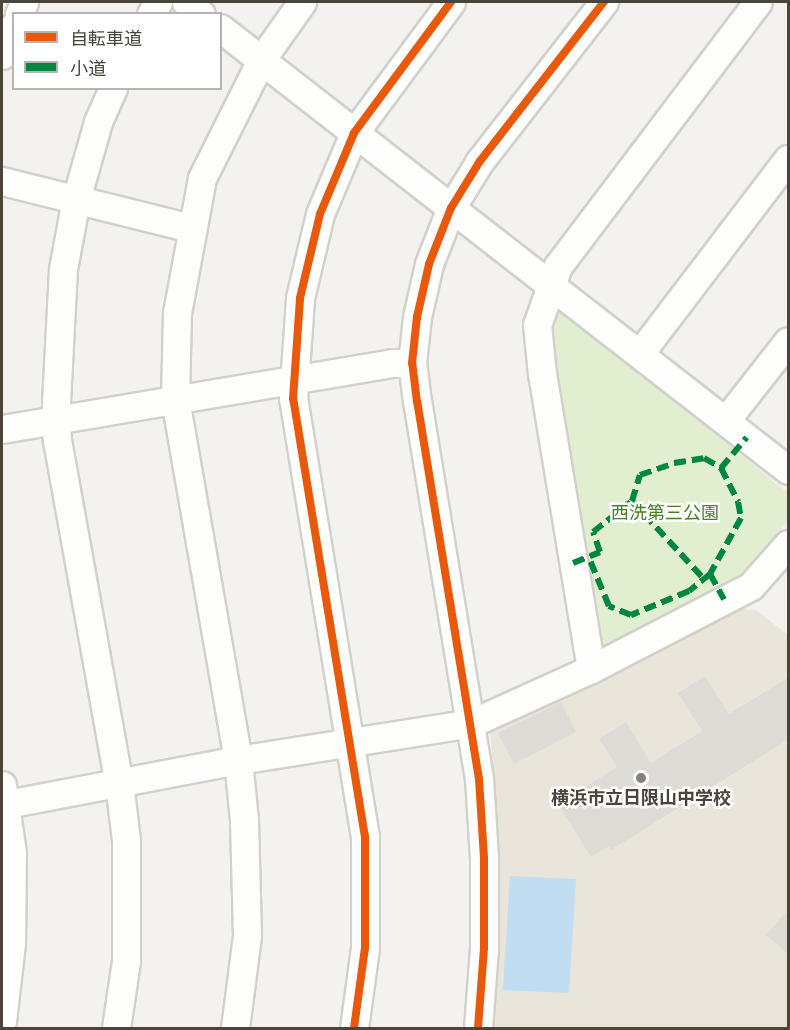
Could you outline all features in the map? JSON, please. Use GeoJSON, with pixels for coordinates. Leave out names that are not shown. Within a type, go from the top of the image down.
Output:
{"type":"FeatureCollection","features":[{"type":"Feature","properties":{"kind":"street"},"geometry":{"type":"LineString","coordinates":[[186,2],[198,12]]}},
{"type":"Feature","properties":{"kind":"street"},"geometry":{"type":"LineString","coordinates":[[235,1029],[247,936],[244,820],[238,760],[175,400],[177,314],[202,178],[261,60],[302,2]]}},
{"type":"Feature","properties":{"kind":"street"},"geometry":{"type":"LineString","coordinates":[[354,1029],[365,948],[365,837],[293,399],[292,382],[300,298],[320,213],[354,133],[452,2]]}},
{"type":"Feature","properties":{"kind":"street"},"geometry":{"type":"LineString","coordinates":[[478,1029],[484,948],[484,858],[472,723],[412,363],[417,317],[429,264],[451,208],[480,161],[604,2]]}},
{"type":"Feature","properties":{"kind":"street"},"geometry":{"type":"LineString","coordinates":[[591,669],[537,325],[549,283],[558,266],[758,2]]}},
{"type":"Feature","properties":{"kind":"street"},"geometry":{"type":"LineString","coordinates":[[222,30],[789,470]]}},
{"type":"Feature","properties":{"kind":"street"},"geometry":{"type":"LineString","coordinates":[[2,55],[12,31]]}},
{"type":"Feature","properties":{"kind":"street"},"geometry":{"type":"LineString","coordinates":[[112,90],[98,122],[76,199],[63,269],[56,419],[57,440],[118,783],[126,840],[126,962],[116,1029]]}},
{"type":"Feature","properties":{"kind":"street"},"geometry":{"type":"LineString","coordinates":[[640,353],[789,159]]}},
{"type":"Feature","properties":{"kind":"street"},"geometry":{"type":"LineString","coordinates":[[2,181],[191,228]]}},
{"type":"Feature","properties":{"kind":"street"},"geometry":{"type":"LineString","coordinates":[[726,420],[789,341]]}},
{"type":"Feature","properties":{"kind":"street"},"geometry":{"type":"LineString","coordinates":[[2,429],[292,382],[392,363],[412,363]]}},
{"type":"Feature","properties":{"kind":"street"},"geometry":{"type":"LineString","coordinates":[[2,1021],[11,943],[12,853],[3,798],[118,783],[238,760],[472,723],[591,669],[751,586],[789,544]]}},
{"type":"Feature","properties":{"kind":"shaded area","name":"横浜市立日限山中学校"},"geometry":{"type":"Polygon","coordinates":[[[740,608],[757,611],[788,635],[788,1028],[491,1028],[498,934],[498,826],[490,731],[497,723],[740,608]]]}},
{"type":"Feature","properties":{"kind":"green space","name":"西洗第三公園"},"geometry":{"type":"Polygon","coordinates":[[[559,308],[788,493],[788,520],[740,580],[601,648],[593,644],[547,361],[549,324],[559,308]]]}},
{"type":"Feature","properties":{"kind":"water"},"geometry":{"type":"Polygon","coordinates":[[[510,876],[576,879],[569,993],[503,990],[510,876]]]}},
{"type":"Feature","properties":{"kind":"building"},"geometry":{"type":"Polygon","coordinates":[[[705,676],[729,714],[789,677],[789,739],[611,850],[609,846],[591,857],[558,804],[617,767],[599,739],[626,722],[651,763],[702,731],[678,693],[705,676]]]}},
{"type":"Feature","properties":{"kind":"building"},"geometry":{"type":"Polygon","coordinates":[[[561,702],[576,732],[514,764],[498,733],[561,702]]]}},
{"type":"Feature","properties":{"kind":"building"},"geometry":{"type":"Polygon","coordinates":[[[789,909],[789,955],[766,935],[789,909]]]}},
{"type":"Feature","properties":{"kind":"marked path"},"geometry":{"type":"LineString","coordinates":[[721,468],[747,437]]}},
{"type":"Feature","properties":{"kind":"marked path"},"geometry":{"type":"LineString","coordinates":[[573,563],[600,552],[593,532],[632,501],[640,475],[674,463],[704,458],[721,468],[738,502],[741,518],[710,574],[689,591],[631,615],[609,606],[589,558]]}},
{"type":"Feature","properties":{"kind":"marked path"},"geometry":{"type":"LineString","coordinates":[[632,501],[704,579]]}},
{"type":"Feature","properties":{"kind":"marked path"},"geometry":{"type":"LineString","coordinates":[[710,574],[724,599]]}},
{"type":"Feature","properties":{"kind":"cycle path"},"geometry":{"type":"LineString","coordinates":[[354,1028],[365,948],[365,837],[293,399],[300,298],[320,214],[354,133],[451,2]]}},
{"type":"Feature","properties":{"kind":"cycle path"},"geometry":{"type":"LineString","coordinates":[[478,1028],[484,948],[484,858],[479,779],[417,402],[412,363],[417,317],[429,264],[451,208],[480,161],[604,2]]}},
{"type":"Feature","properties":{"kind":"place","name":"横浜市立日限山中学校"},"geometry":{"type":"Point","coordinates":[641,778]}}]}
